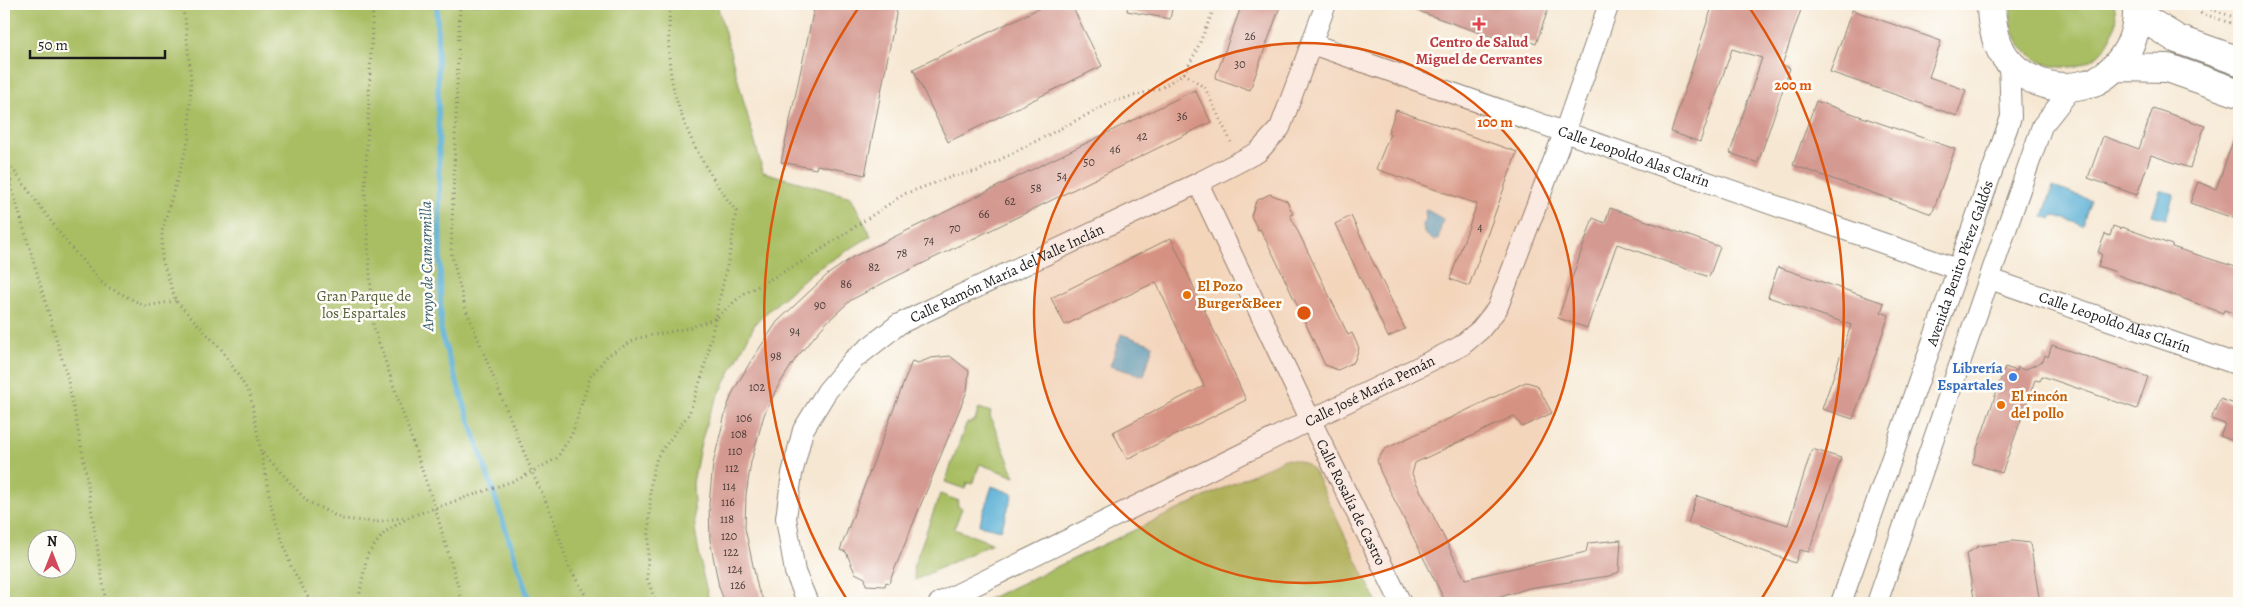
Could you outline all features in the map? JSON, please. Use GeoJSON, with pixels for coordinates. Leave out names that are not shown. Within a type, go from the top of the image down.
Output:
{"type":"FeatureCollection","features":[{"type":"Feature","properties":{"kind":"street","name":"Calle Ramón María del Valle Inclán"},"geometry":{"type":"LineString","coordinates":[[808,603],[795,572],[786,518],[792,474],[803,430],[827,391],[853,360],[899,324],[1198,183],[1258,152],[1280,128],[1326,4]]}},
{"type":"Feature","properties":{"kind":"street","name":"Calle José María Pemán"},"geometry":{"type":"LineString","coordinates":[[939,603],[1460,346],[1480,330],[1497,309],[1564,133],[1609,4]]}},
{"type":"Feature","properties":{"kind":"street"},"geometry":{"type":"LineString","coordinates":[[1990,4],[1992,23],[1998,46],[2009,62],[2026,76],[2048,86],[2073,87],[2095,82],[2115,67],[2128,51],[2135,33],[2137,9]]}},
{"type":"Feature","properties":{"kind":"street"},"geometry":{"type":"LineString","coordinates":[[2137,9],[2177,39],[2239,60]]}},
{"type":"Feature","properties":{"kind":"street","name":"Calle Leopoldo Alas Clarín"},"geometry":{"type":"LineString","coordinates":[[1312,44],[1957,269]]}},
{"type":"Feature","properties":{"kind":"street","name":"Avenida Benito Pérez Galdós"},"geometry":{"type":"LineString","coordinates":[[1841,603],[2011,117],[2009,62]]}},
{"type":"Feature","properties":{"kind":"street"},"geometry":{"type":"LineString","coordinates":[[2115,67],[2168,68],[2239,93]]}},
{"type":"Feature","properties":{"kind":"street"},"geometry":{"type":"LineString","coordinates":[[1877,603],[2042,126],[2073,87]]}},
{"type":"Feature","properties":{"kind":"street","name":"Calle Rosalía de Castro"},"geometry":{"type":"LineString","coordinates":[[1198,183],[1311,421],[1401,603]]}},
{"type":"Feature","properties":{"kind":"street","name":"Calle Leopoldo Alas Clarín"},"geometry":{"type":"LineString","coordinates":[[1990,279],[2239,365]]}},
{"type":"Feature","properties":{"kind":"path"},"geometry":{"type":"LineString","coordinates":[[182,4],[191,80],[189,138],[162,231],[162,259],[176,302],[222,350],[250,394],[272,510],[291,566],[311,603]]}},
{"type":"Feature","properties":{"kind":"path"},"geometry":{"type":"LineString","coordinates":[[373,4],[365,191],[373,325],[435,508],[463,603]]}},
{"type":"Feature","properties":{"kind":"path"},"geometry":{"type":"LineString","coordinates":[[460,4],[451,252],[465,307],[532,472],[552,515],[569,566],[590,603]]}},
{"type":"Feature","properties":{"kind":"path"},"geometry":{"type":"LineString","coordinates":[[656,603],[647,578],[651,480],[657,457],[689,414],[703,373],[732,248],[736,211],[716,185],[686,131],[672,80],[668,42],[670,4]]}},
{"type":"Feature","properties":{"kind":"path"},"geometry":{"type":"LineString","coordinates":[[262,452],[307,502],[342,519],[377,522],[409,517],[519,479],[557,458],[572,434],[590,377],[608,355],[638,338],[689,328],[716,318],[742,296],[815,253],[904,194],[954,176],[978,171],[1112,102],[1161,88],[1184,73],[1195,54],[1216,4]]}},
{"type":"Feature","properties":{"kind":"path"},"geometry":{"type":"LineString","coordinates":[[2196,4],[2201,13],[2239,26]]}},
{"type":"Feature","properties":{"kind":"path"},"geometry":{"type":"LineString","coordinates":[[2203,4],[2205,7],[2239,19]]}},
{"type":"Feature","properties":{"kind":"path"},"geometry":{"type":"LineString","coordinates":[[1184,73],[1205,88],[1231,142]]}},
{"type":"Feature","properties":{"kind":"path"},"geometry":{"type":"LineString","coordinates":[[4,146],[12,188],[67,376],[83,455],[106,603]]}},
{"type":"Feature","properties":{"kind":"path"},"geometry":{"type":"LineString","coordinates":[[7,162],[67,243],[104,285],[145,306],[176,302]]}},
{"type":"Feature","properties":{"kind":"path"},"geometry":{"type":"LineString","coordinates":[[358,603],[367,555],[385,532],[409,517]]}},
{"type":"Feature","properties":{"kind":"green space","name":"Gran Parque de los Espartales"},"geometry":{"type":"Polygon","coordinates":[[[4,4],[717,4],[763,172],[851,197],[871,236],[811,273],[756,322],[709,414],[693,483],[695,529],[710,603],[4,603],[4,4]]]}},
{"type":"Feature","properties":{"kind":"green space"},"geometry":{"type":"Polygon","coordinates":[[[2012,4],[2114,4],[2116,12],[2115,25],[2111,37],[2099,54],[2083,64],[2066,67],[2048,64],[2031,56],[2019,43],[2012,25],[2012,4]]]}},
{"type":"Feature","properties":{"kind":"green space"},"geometry":{"type":"Polygon","coordinates":[[[979,408],[991,412],[990,416],[1015,477],[980,464],[972,484],[967,483],[965,489],[945,482],[966,424],[975,420],[979,408]]]}},
{"type":"Feature","properties":{"kind":"green space"},"geometry":{"type":"Polygon","coordinates":[[[1285,459],[1302,462],[1315,473],[1377,603],[980,603],[1285,459]]]}},
{"type":"Feature","properties":{"kind":"green space"},"geometry":{"type":"Polygon","coordinates":[[[940,494],[959,501],[957,506],[962,508],[954,529],[992,543],[915,580],[913,568],[940,494]]]}},
{"type":"Feature","properties":{"kind":"water"},"geometry":{"type":"Polygon","coordinates":[[[2053,187],[2091,200],[2082,225],[2053,215],[2051,219],[2043,216],[2053,187]]]}},
{"type":"Feature","properties":{"kind":"water"},"geometry":{"type":"Polygon","coordinates":[[[2160,190],[2174,194],[2166,219],[2152,215],[2160,190]]]}},
{"type":"Feature","properties":{"kind":"water"},"geometry":{"type":"Polygon","coordinates":[[[1427,210],[1443,219],[1438,240],[1433,240],[1424,233],[1423,224],[1426,219],[1425,211],[1427,210]]]}},
{"type":"Feature","properties":{"kind":"water"},"geometry":{"type":"Polygon","coordinates":[[[1121,334],[1153,345],[1144,376],[1110,366],[1121,334]]]}},
{"type":"Feature","properties":{"kind":"water"},"geometry":{"type":"Polygon","coordinates":[[[992,486],[1013,494],[1001,530],[979,525],[992,486]]]}},
{"type":"Feature","properties":{"kind":"building"},"geometry":{"type":"Polygon","coordinates":[[[815,4],[898,4],[865,175],[817,165],[816,169],[781,162],[815,4]]]}},
{"type":"Feature","properties":{"kind":"building"},"geometry":{"type":"Polygon","coordinates":[[[1048,4],[1071,4],[1102,66],[948,142],[913,69],[1048,4]]]}},
{"type":"Feature","properties":{"kind":"building"},"geometry":{"type":"Polygon","coordinates":[[[1128,4],[1173,4],[1170,19],[1127,11],[1128,4]]]}},
{"type":"Feature","properties":{"kind":"building"},"geometry":{"type":"Polygon","coordinates":[[[1242,4],[1281,4],[1250,90],[1215,78],[1242,4]]]}},
{"type":"Feature","properties":{"kind":"building","name":"Centro de Salud Miguel de Cervantes"},"geometry":{"type":"Polygon","coordinates":[[[1405,4],[1550,4],[1536,44],[1510,35],[1508,41],[1480,33],[1404,6],[1405,4]]]}},
{"type":"Feature","properties":{"kind":"building"},"geometry":{"type":"Polygon","coordinates":[[[1713,4],[1803,4],[1782,65],[1790,68],[1758,163],[1730,153],[1762,58],[1732,49],[1700,142],[1671,132],[1713,4]]]}},
{"type":"Feature","properties":{"kind":"building"},"geometry":{"type":"Polygon","coordinates":[[[1852,10],[1941,41],[1929,77],[1966,90],[1957,116],[1830,72],[1852,10]]]}},
{"type":"Feature","properties":{"kind":"building"},"geometry":{"type":"Polygon","coordinates":[[[1195,90],[1211,122],[889,280],[851,300],[826,323],[796,358],[777,388],[764,415],[751,462],[746,495],[745,528],[758,589],[765,603],[725,603],[719,587],[710,540],[709,504],[713,464],[726,410],[733,392],[777,322],[827,275],[853,257],[1195,90]]]}},
{"type":"Feature","properties":{"kind":"building"},"geometry":{"type":"Polygon","coordinates":[[[1816,101],[1955,149],[1932,214],[1793,165],[1816,101]]]}},
{"type":"Feature","properties":{"kind":"building"},"geometry":{"type":"Polygon","coordinates":[[[2153,108],[2205,126],[2190,168],[2151,155],[2137,195],[2088,178],[2103,136],[2139,149],[2153,108]]]}},
{"type":"Feature","properties":{"kind":"building"},"geometry":{"type":"Polygon","coordinates":[[[1396,110],[1517,152],[1469,286],[1450,279],[1477,204],[1376,169],[1390,134],[1388,133],[1396,110]]]}},
{"type":"Feature","properties":{"kind":"building"},"geometry":{"type":"Polygon","coordinates":[[[2237,130],[2239,130],[2239,190],[2236,199],[2239,200],[2239,220],[2190,203],[2198,182],[2216,189],[2237,130]]]}},
{"type":"Feature","properties":{"kind":"building"},"geometry":{"type":"Polygon","coordinates":[[[1270,194],[1287,201],[1293,214],[1290,215],[1348,335],[1352,333],[1359,348],[1354,362],[1338,370],[1325,365],[1274,256],[1251,216],[1256,201],[1270,194]]]}},
{"type":"Feature","properties":{"kind":"building"},"geometry":{"type":"Polygon","coordinates":[[[1610,208],[1720,247],[1709,277],[1617,244],[1587,328],[1558,318],[1593,218],[1605,223],[1610,208]]]}},
{"type":"Feature","properties":{"kind":"building"},"geometry":{"type":"Polygon","coordinates":[[[1351,216],[1405,329],[1388,337],[1335,224],[1351,216]]]}},
{"type":"Feature","properties":{"kind":"building"},"geometry":{"type":"Polygon","coordinates":[[[2113,226],[2121,229],[2122,227],[2172,245],[2172,247],[2239,268],[2239,315],[2224,310],[2223,313],[2115,274],[2116,272],[2098,266],[2102,254],[2098,252],[2105,234],[2110,236],[2113,226]]]}},
{"type":"Feature","properties":{"kind":"building"},"geometry":{"type":"Polygon","coordinates":[[[1171,238],[1246,400],[1127,459],[1113,432],[1204,386],[1156,282],[1065,325],[1051,298],[1171,238]]]}},
{"type":"Feature","properties":{"kind":"building"},"geometry":{"type":"Polygon","coordinates":[[[1778,267],[1884,303],[1881,312],[1889,315],[1853,419],[1822,409],[1851,325],[1768,297],[1778,267]]]}},
{"type":"Feature","properties":{"kind":"building"},"geometry":{"type":"Polygon","coordinates":[[[2052,345],[2148,377],[2137,409],[2042,376],[2040,381],[2035,380],[2002,473],[1972,463],[2005,367],[2017,371],[2018,367],[2024,370],[2043,361],[2045,355],[2048,357],[2052,345]]]}},
{"type":"Feature","properties":{"kind":"building"},"geometry":{"type":"Polygon","coordinates":[[[950,356],[969,371],[967,391],[889,583],[886,582],[885,586],[866,585],[865,578],[855,573],[846,552],[840,550],[912,361],[918,363],[931,358],[950,356]]]}},
{"type":"Feature","properties":{"kind":"building"},"geometry":{"type":"Polygon","coordinates":[[[1526,382],[1537,385],[1552,413],[1522,427],[1514,416],[1415,463],[1412,474],[1465,579],[1586,552],[1588,543],[1621,540],[1619,572],[1609,576],[1529,588],[1482,603],[1446,603],[1380,471],[1377,460],[1385,449],[1526,382]]]}},
{"type":"Feature","properties":{"kind":"building"},"geometry":{"type":"Polygon","coordinates":[[[2239,396],[2239,443],[2220,436],[2225,424],[2211,419],[2220,399],[2235,404],[2239,396]]]}},
{"type":"Feature","properties":{"kind":"building"},"geometry":{"type":"Polygon","coordinates":[[[1812,449],[1841,458],[1809,552],[1800,550],[1795,563],[1688,523],[1697,496],[1788,525],[1812,449]]]}},
{"type":"Feature","properties":{"kind":"building"},"geometry":{"type":"Polygon","coordinates":[[[2013,541],[2030,543],[2040,603],[1975,603],[1966,554],[1979,546],[2013,541]]]}},
{"type":"Feature","properties":{"kind":"waterway","name":"Arroyo de Camarmilla"},"geometry":{"type":"LineString","coordinates":[[437,4],[441,334],[530,603]]}},
{"type":"Feature","properties":{"kind":"place","name":"Centro de Salud Miguel de Cervantes"},"geometry":{"type":"Point","coordinates":[1479,24]}},
{"type":"Feature","properties":{"kind":"place","name":"El Pozo Burger&Beer"},"geometry":{"type":"Point","coordinates":[1187,295]}},
{"type":"Feature","properties":{"kind":"place","name":"Librería Espartales"},"geometry":{"type":"Point","coordinates":[2013,377]}},
{"type":"Feature","properties":{"kind":"place","name":"El rincón del pollo"},"geometry":{"type":"Point","coordinates":[2001,405]}}]}
